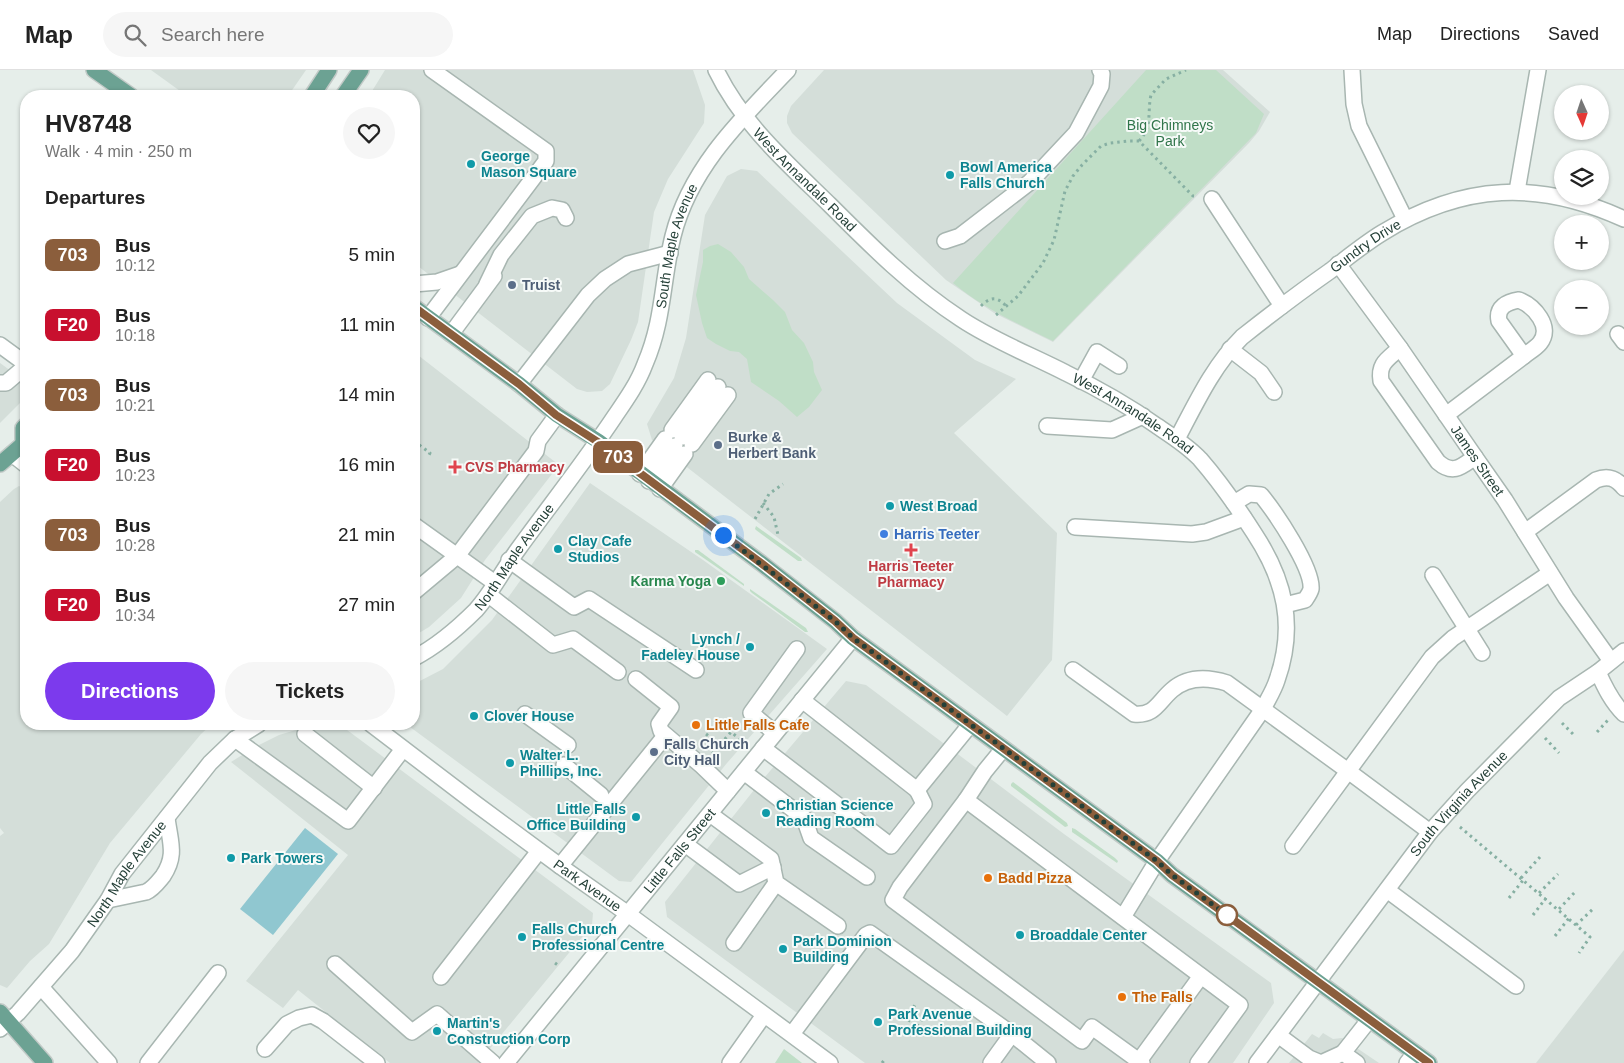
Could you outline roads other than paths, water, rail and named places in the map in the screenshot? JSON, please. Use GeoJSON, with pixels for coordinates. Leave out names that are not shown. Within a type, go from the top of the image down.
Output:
{"type":"FeatureCollection","features":[{"type":"Feature","properties":{"kind":"main road"},"geometry":{"type":"LineString","coordinates":[[94,70],[122,90]]}},
{"type":"Feature","properties":{"kind":"main road"},"geometry":{"type":"LineString","coordinates":[[316,90],[329,70]]}},
{"type":"Feature","properties":{"kind":"main road"},"geometry":{"type":"LineString","coordinates":[[347,90],[361,70]]}},
{"type":"Feature","properties":{"kind":"main road"},"geometry":{"type":"LineString","coordinates":[[420,312],[519,384],[556,415],[598,442],[798,592],[853,638],[1318,981],[1369,1020],[1411,1058],[1429,1063]]}},
{"type":"Feature","properties":{"kind":"main road"},"geometry":{"type":"LineString","coordinates":[[0,464],[20,447]]}},
{"type":"Feature","properties":{"kind":"main road"},"geometry":{"type":"LineString","coordinates":[[3,1021],[45,1063]]}},
{"type":"Feature","properties":{"kind":"street"},"geometry":{"type":"LineString","coordinates":[[428,318],[546,161],[546,151],[432,70]]}},
{"type":"Feature","properties":{"kind":"street","name":"West Annandale Road"},"geometry":{"type":"LineString","coordinates":[[716,70],[744,117],[763,139],[864,239],[924,292],[962,320],[984,333],[1081,381],[1143,416],[1177,439],[1199,459],[1234,503],[1268,554],[1280,581],[1285,605],[1287,630],[1284,659],[1276,682],[1263,708],[1157,861],[1123,917]]}},
{"type":"Feature","properties":{"kind":"street","name":"South Maple Avenue"},"geometry":{"type":"LineString","coordinates":[[598,442],[639,378],[655,341],[662,311],[674,232],[684,202],[696,177],[710,156],[788,70]]}},
{"type":"Feature","properties":{"kind":"street"},"geometry":{"type":"LineString","coordinates":[[945,241],[960,236],[1030,182],[1076,133],[1101,86],[1102,74],[1100,70]]}},
{"type":"Feature","properties":{"kind":"street"},"geometry":{"type":"LineString","coordinates":[[1352,70],[1354,104],[1359,126],[1406,220]]}},
{"type":"Feature","properties":{"kind":"street"},"geometry":{"type":"LineString","coordinates":[[1517,191],[1538,70]]}},
{"type":"Feature","properties":{"kind":"street","name":"Gundry Drive"},"geometry":{"type":"LineString","coordinates":[[1177,439],[1213,372],[1230,348],[1366,243],[1406,220],[1464,198],[1487,193],[1517,191],[1568,198],[1600,208],[1624,220]]}},
{"type":"Feature","properties":{"kind":"street"},"geometry":{"type":"LineString","coordinates":[[1205,197],[1282,306]]}},
{"type":"Feature","properties":{"kind":"street"},"geometry":{"type":"LineString","coordinates":[[487,284],[501,255],[532,216],[552,208],[562,210],[566,218],[558,213],[545,214],[541,216],[523,238]]}},
{"type":"Feature","properties":{"kind":"street"},"geometry":{"type":"LineString","coordinates":[[519,384],[588,295],[605,279],[628,264],[670,253]]}},
{"type":"Feature","properties":{"kind":"street"},"geometry":{"type":"LineString","coordinates":[[451,334],[507,259]]}},
{"type":"Feature","properties":{"kind":"street","name":"James Street"},"geometry":{"type":"LineString","coordinates":[[1338,264],[1400,348],[1475,457],[1566,598],[1611,661]]}},
{"type":"Feature","properties":{"kind":"street"},"geometry":{"type":"LineString","coordinates":[[420,283],[437,282],[460,274]]}},
{"type":"Feature","properties":{"kind":"street"},"geometry":{"type":"LineString","coordinates":[[0,345],[20,360]]}},
{"type":"Feature","properties":{"kind":"street"},"geometry":{"type":"LineString","coordinates":[[1230,348],[1261,373],[1274,392]]}},
{"type":"Feature","properties":{"kind":"street"},"geometry":{"type":"LineString","coordinates":[[1400,348],[1382,364],[1381,381],[1438,462],[1444,467],[1451,469],[1460,468],[1475,457]]}},
{"type":"Feature","properties":{"kind":"street"},"geometry":{"type":"LineString","coordinates":[[1081,381],[1098,352],[1119,366]]}},
{"type":"Feature","properties":{"kind":"street"},"geometry":{"type":"LineString","coordinates":[[1446,415],[1524,356]]}},
{"type":"Feature","properties":{"kind":"street"},"geometry":{"type":"LineString","coordinates":[[0,383],[6,383],[20,370]]}},
{"type":"Feature","properties":{"kind":"street"},"geometry":{"type":"LineString","coordinates":[[650,481],[718,387]]}},
{"type":"Feature","properties":{"kind":"street"},"geometry":{"type":"LineString","coordinates":[[420,587],[458,556],[536,451],[538,441],[556,415]]}},
{"type":"Feature","properties":{"kind":"street"},"geometry":{"type":"LineString","coordinates":[[1048,426],[1112,430],[1143,416]]}},
{"type":"Feature","properties":{"kind":"street","name":"North Maple Avenue"},"geometry":{"type":"LineString","coordinates":[[420,655],[454,631],[492,589],[509,560],[598,442]]}},
{"type":"Feature","properties":{"kind":"street"},"geometry":{"type":"LineString","coordinates":[[650,481],[679,442]]}},
{"type":"Feature","properties":{"kind":"street"},"geometry":{"type":"LineString","coordinates":[[1525,532],[1596,480],[1611,477],[1624,488]]}},
{"type":"Feature","properties":{"kind":"street"},"geometry":{"type":"LineString","coordinates":[[1234,503],[1249,494],[1261,495],[1286,528],[1297,550],[1309,576],[1311,590],[1305,600],[1285,605]]}},
{"type":"Feature","properties":{"kind":"street"},"geometry":{"type":"LineString","coordinates":[[1075,527],[1192,534],[1206,532],[1244,518]]}},
{"type":"Feature","properties":{"kind":"street"},"geometry":{"type":"LineString","coordinates":[[420,529],[458,556],[553,645],[573,639],[618,672]]}},
{"type":"Feature","properties":{"kind":"street"},"geometry":{"type":"LineString","coordinates":[[509,560],[574,607],[589,599],[696,670]]}},
{"type":"Feature","properties":{"kind":"street"},"geometry":{"type":"LineString","coordinates":[[1293,846],[1432,657],[1453,638],[1550,573]]}},
{"type":"Feature","properties":{"kind":"street"},"geometry":{"type":"LineString","coordinates":[[1433,575],[1482,653]]}},
{"type":"Feature","properties":{"kind":"street","name":"Little Falls Street"},"geometry":{"type":"LineString","coordinates":[[506,1063],[853,638]]}},
{"type":"Feature","properties":{"kind":"street"},"geometry":{"type":"LineString","coordinates":[[775,733],[751,713],[797,649]]}},
{"type":"Feature","properties":{"kind":"street","name":"South Virginia Avenue"},"geometry":{"type":"LineString","coordinates":[[1257,1063],[1430,832],[1467,791],[1560,698],[1598,672],[1624,651]]}},
{"type":"Feature","properties":{"kind":"street"},"geometry":{"type":"LineString","coordinates":[[1073,670],[1134,714],[1143,715],[1152,712],[1173,688],[1186,681],[1213,679],[1227,683],[1430,832]]}},
{"type":"Feature","properties":{"kind":"street"},"geometry":{"type":"LineString","coordinates":[[1598,672],[1615,705],[1624,714]]}},
{"type":"Feature","properties":{"kind":"street"},"geometry":{"type":"LineString","coordinates":[[636,679],[671,707],[659,724],[660,731],[702,766],[728,791]]}},
{"type":"Feature","properties":{"kind":"street"},"geometry":{"type":"LineString","coordinates":[[763,748],[891,846],[924,804],[917,790],[802,700]]}},
{"type":"Feature","properties":{"kind":"street"},"geometry":{"type":"LineString","coordinates":[[524,714],[568,745]]}},
{"type":"Feature","properties":{"kind":"street"},"geometry":{"type":"LineString","coordinates":[[917,790],[970,725]]}},
{"type":"Feature","properties":{"kind":"street","name":"North Maple Avenue"},"geometry":{"type":"LineString","coordinates":[[3,1021],[41,987],[72,951],[108,900],[122,874],[210,763],[235,739],[249,730]]}},
{"type":"Feature","properties":{"kind":"street","name":"Park Avenue"},"geometry":{"type":"LineString","coordinates":[[379,730],[539,851],[830,1063]]}},
{"type":"Feature","properties":{"kind":"street"},"geometry":{"type":"LineString","coordinates":[[305,734],[374,788]]}},
{"type":"Feature","properties":{"kind":"street"},"geometry":{"type":"LineString","coordinates":[[560,866],[665,736]]}},
{"type":"Feature","properties":{"kind":"street"},"geometry":{"type":"LineString","coordinates":[[235,739],[348,821],[403,749]]}},
{"type":"Feature","properties":{"kind":"street"},"geometry":{"type":"LineString","coordinates":[[1003,749],[900,887],[893,900],[1082,1041],[1092,1027],[1140,1062],[1201,976]]}},
{"type":"Feature","properties":{"kind":"street"},"geometry":{"type":"LineString","coordinates":[[564,765],[601,795]]}},
{"type":"Feature","properties":{"kind":"street"},"geometry":{"type":"LineString","coordinates":[[744,772],[804,818],[811,838],[867,877]]}},
{"type":"Feature","properties":{"kind":"street"},"geometry":{"type":"LineString","coordinates":[[966,800],[1240,1004],[1198,1063]]}},
{"type":"Feature","properties":{"kind":"street"},"geometry":{"type":"LineString","coordinates":[[710,814],[771,859],[776,883],[838,926]]}},
{"type":"Feature","properties":{"kind":"street"},"geometry":{"type":"LineString","coordinates":[[108,900],[146,892],[151,890],[161,879],[172,859],[166,818]]}},
{"type":"Feature","properties":{"kind":"street"},"geometry":{"type":"LineString","coordinates":[[685,844],[739,884],[773,867]]}},
{"type":"Feature","properties":{"kind":"street"},"geometry":{"type":"LineString","coordinates":[[441,977],[539,851]]}},
{"type":"Feature","properties":{"kind":"street"},"geometry":{"type":"LineString","coordinates":[[734,943],[776,883]]}},
{"type":"Feature","properties":{"kind":"street"},"geometry":{"type":"LineString","coordinates":[[1387,890],[1516,986]]}},
{"type":"Feature","properties":{"kind":"street"},"geometry":{"type":"LineString","coordinates":[[792,1034],[866,935],[870,933],[1012,1034],[1048,1063]]}},
{"type":"Feature","properties":{"kind":"street"},"geometry":{"type":"LineString","coordinates":[[335,964],[412,1032],[437,1014],[493,1063]]}},
{"type":"Feature","properties":{"kind":"street"},"geometry":{"type":"LineString","coordinates":[[148,1063],[218,974]]}},
{"type":"Feature","properties":{"kind":"street"},"geometry":{"type":"LineString","coordinates":[[41,987],[109,1063]]}},
{"type":"Feature","properties":{"kind":"street"},"geometry":{"type":"LineString","coordinates":[[265,1049],[287,1024],[298,1018],[312,1015],[323,1021],[377,1063]]}},
{"type":"Feature","properties":{"kind":"street"},"geometry":{"type":"LineString","coordinates":[[730,1063],[764,1015]]}},
{"type":"Feature","properties":{"kind":"street"},"geometry":{"type":"LineString","coordinates":[[1278,1035],[1309,1058],[1321,1063],[1343,1053],[1369,1020]]}},
{"type":"Feature","properties":{"kind":"street"},"geometry":{"type":"LineString","coordinates":[[991,1063],[1012,1034]]}},
{"type":"Feature","properties":{"kind":"street"},"geometry":{"type":"LineString","coordinates":[[1343,1053],[1357,1063]]}},
{"type":"Feature","properties":{"kind":"water"},"geometry":{"type":"Polygon","coordinates":[[[305,828],[338,854],[273,935],[240,909],[305,828]]]}},
{"type":"Feature","properties":{"kind":"place","name":"George Mason Square"},"geometry":{"type":"Point","coordinates":[471,164]}},
{"type":"Feature","properties":{"kind":"place","name":"Bowl America Falls Church"},"geometry":{"type":"Point","coordinates":[950,175]}},
{"type":"Feature","properties":{"kind":"place","name":"Truist"},"geometry":{"type":"Point","coordinates":[512,285]}},
{"type":"Feature","properties":{"kind":"place","name":"Burke & Herbert Bank"},"geometry":{"type":"Point","coordinates":[718,445]}},
{"type":"Feature","properties":{"kind":"place","name":"CVS Pharmacy"},"geometry":{"type":"Point","coordinates":[455,467]}},
{"type":"Feature","properties":{"kind":"place","name":"West Broad"},"geometry":{"type":"Point","coordinates":[890,506]}},
{"type":"Feature","properties":{"kind":"place","name":"Harris Teeter"},"geometry":{"type":"Point","coordinates":[884,534]}},
{"type":"Feature","properties":{"kind":"place","name":"Clay Cafe Studios"},"geometry":{"type":"Point","coordinates":[558,549]}},
{"type":"Feature","properties":{"kind":"place","name":"Harris Teeter Pharmacy"},"geometry":{"type":"Point","coordinates":[911,550]}},
{"type":"Feature","properties":{"kind":"place","name":"Karma Yoga"},"geometry":{"type":"Point","coordinates":[721,581]}},
{"type":"Feature","properties":{"kind":"place","name":"Lynch / Fadeley House"},"geometry":{"type":"Point","coordinates":[750,647]}},
{"type":"Feature","properties":{"kind":"place","name":"Clover House"},"geometry":{"type":"Point","coordinates":[474,716]}},
{"type":"Feature","properties":{"kind":"place","name":"Little Falls Cafe"},"geometry":{"type":"Point","coordinates":[696,725]}},
{"type":"Feature","properties":{"kind":"place","name":"Falls Church City Hall"},"geometry":{"type":"Point","coordinates":[654,752]}},
{"type":"Feature","properties":{"kind":"place","name":"Walter L. Phillips, Inc."},"geometry":{"type":"Point","coordinates":[510,763]}},
{"type":"Feature","properties":{"kind":"place","name":"Christian Science Reading Room"},"geometry":{"type":"Point","coordinates":[766,813]}},
{"type":"Feature","properties":{"kind":"place","name":"Little Falls Office Building"},"geometry":{"type":"Point","coordinates":[636,817]}},
{"type":"Feature","properties":{"kind":"place","name":"Park Towers"},"geometry":{"type":"Point","coordinates":[231,858]}},
{"type":"Feature","properties":{"kind":"place","name":"Badd Pizza"},"geometry":{"type":"Point","coordinates":[988,878]}},
{"type":"Feature","properties":{"kind":"place","name":"Broaddale Center"},"geometry":{"type":"Point","coordinates":[1020,935]}},
{"type":"Feature","properties":{"kind":"place","name":"Falls Church Professional Centre"},"geometry":{"type":"Point","coordinates":[522,937]}},
{"type":"Feature","properties":{"kind":"place","name":"Park Dominion Building"},"geometry":{"type":"Point","coordinates":[783,949]}},
{"type":"Feature","properties":{"kind":"place","name":"The Falls"},"geometry":{"type":"Point","coordinates":[1122,997]}},
{"type":"Feature","properties":{"kind":"place","name":"Park Avenue Professional Building"},"geometry":{"type":"Point","coordinates":[878,1022]}},
{"type":"Feature","properties":{"kind":"place","name":"Martin's Construction Corp"},"geometry":{"type":"Point","coordinates":[437,1031]}},
{"type":"Feature","properties":{"kind":"park label","name":"Big Chimneys Park"},"geometry":{"type":"Point","coordinates":[1170,134]}}]}
